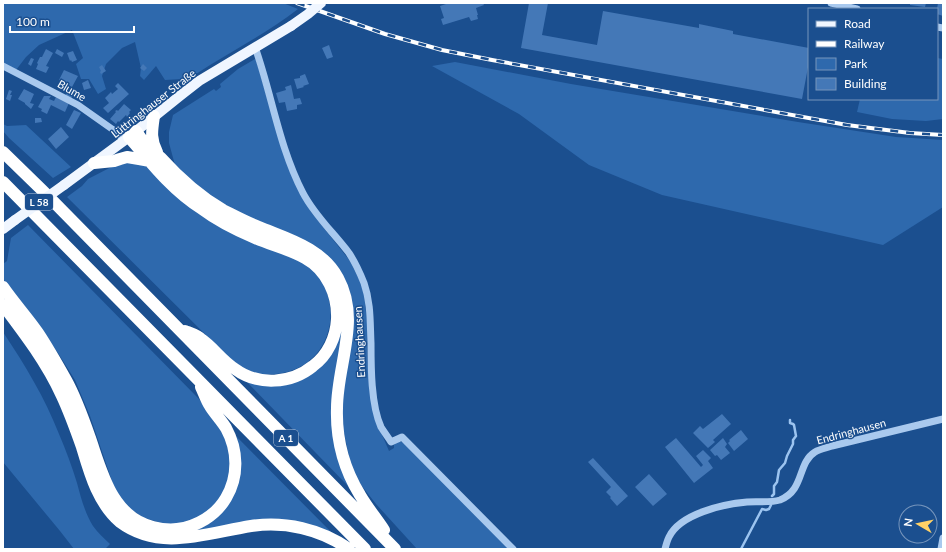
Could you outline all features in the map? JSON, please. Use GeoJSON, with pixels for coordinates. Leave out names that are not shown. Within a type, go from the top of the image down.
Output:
{"type":"FeatureCollection","features":[{"type":"Feature","properties":{"kind":"highway"},"geometry":{"type":"LineString","coordinates":[[154,116],[152,138],[155,159],[173,186],[195,205],[216,219],[243,233],[296,254],[312,263],[322,273],[330,285],[337,305],[336,332],[331,345],[324,356],[317,364],[307,371],[284,380],[265,380],[244,375],[232,368],[201,338],[177,327]]}},
{"type":"Feature","properties":{"kind":"highway"},"geometry":{"type":"LineString","coordinates":[[130,136],[155,159],[217,206],[242,220],[309,249],[324,259],[336,273],[345,292],[348,318],[348,334],[337,402],[337,424],[341,450],[348,471],[360,495],[396,549]]}},
{"type":"Feature","properties":{"kind":"highway","name":"A 1"},"geometry":{"type":"LineString","coordinates":[[3,152],[396,549]]}},
{"type":"Feature","properties":{"kind":"highway"},"geometry":{"type":"LineString","coordinates":[[94,163],[114,161],[127,157],[155,159]]}},
{"type":"Feature","properties":{"kind":"highway","name":"A 1"},"geometry":{"type":"LineString","coordinates":[[3,182],[365,549]]}},
{"type":"Feature","properties":{"kind":"highway"},"geometry":{"type":"LineString","coordinates":[[3,287],[38,333],[66,381],[82,417],[103,477],[113,498],[129,516],[150,527],[173,530],[186,528],[198,523],[219,508],[228,495],[233,483],[235,471],[234,449],[223,424],[209,404],[196,377]]}},
{"type":"Feature","properties":{"kind":"highway"},"geometry":{"type":"LineString","coordinates":[[3,305],[31,343],[54,380],[71,417],[98,492],[110,511],[125,526],[151,538],[176,540],[199,538],[252,526],[292,526],[319,533],[349,549]]}},
{"type":"Feature","properties":{"kind":"main road","name":"Lüttringhauser Straße"},"geometry":{"type":"LineString","coordinates":[[3,229],[130,136],[199,81],[292,26],[322,3]]}},
{"type":"Feature","properties":{"kind":"street"},"geometry":{"type":"LineString","coordinates":[[832,3],[853,8]]}},
{"type":"Feature","properties":{"kind":"street","name":"Endringhausen"},"geometry":{"type":"LineString","coordinates":[[255,47],[288,160],[296,179],[314,211],[350,254],[364,283],[370,310],[372,386],[381,426],[391,442],[402,437],[513,549]]}},
{"type":"Feature","properties":{"kind":"street","name":"Blume"},"geometry":{"type":"LineString","coordinates":[[3,66],[78,105],[112,128],[130,136]]}},
{"type":"Feature","properties":{"kind":"street","name":"Endringhausen"},"geometry":{"type":"LineString","coordinates":[[665,549],[669,537],[679,524],[688,518],[719,507],[738,503],[778,500],[785,497],[792,492],[797,485],[809,457],[815,452],[824,448],[943,419]]}},
{"type":"Feature","properties":{"kind":"street"},"geometry":{"type":"LineString","coordinates":[[941,549],[943,538]]}},
{"type":"Feature","properties":{"kind":"green space"},"geometry":{"type":"Polygon","coordinates":[[[3,3],[283,3],[298,9],[261,35],[196,74],[193,75],[192,73],[182,79],[165,80],[156,66],[144,80],[140,76],[141,68],[135,42],[122,48],[106,64],[102,76],[106,89],[98,94],[89,79],[81,79],[76,64],[83,58],[72,30],[39,45],[26,57],[16,70],[3,64],[3,3]]]}},
{"type":"Feature","properties":{"kind":"green space"},"geometry":{"type":"Polygon","coordinates":[[[938,58],[943,59],[943,119],[926,121],[892,119],[857,112],[860,100],[938,100],[938,58]]]}},
{"type":"Feature","properties":{"kind":"green space"},"geometry":{"type":"Polygon","coordinates":[[[255,59],[282,149],[311,212],[350,261],[361,283],[364,294],[367,321],[369,382],[377,423],[389,451],[394,448],[394,445],[398,442],[404,443],[511,549],[417,549],[376,504],[361,485],[351,466],[343,428],[341,409],[351,297],[244,216],[208,194],[192,182],[175,165],[169,143],[169,132],[173,115],[214,89],[216,91],[221,87],[220,84],[238,69],[255,59]]]}},
{"type":"Feature","properties":{"kind":"green space"},"geometry":{"type":"Polygon","coordinates":[[[455,62],[571,84],[798,122],[896,137],[943,140],[943,207],[883,245],[662,195],[589,165],[519,114],[432,66],[455,62]]]}},
{"type":"Feature","properties":{"kind":"green space"},"geometry":{"type":"Polygon","coordinates":[[[3,124],[7,126],[26,125],[71,167],[53,178],[9,138],[3,131],[3,124]]]}},
{"type":"Feature","properties":{"kind":"green space"},"geometry":{"type":"Polygon","coordinates":[[[125,161],[146,166],[310,266],[323,283],[329,298],[331,314],[329,328],[324,342],[316,354],[306,364],[292,371],[276,374],[259,374],[243,369],[233,362],[67,197],[82,186],[88,179],[125,161]]]}},
{"type":"Feature","properties":{"kind":"green space"},"geometry":{"type":"Polygon","coordinates":[[[207,203],[240,223],[288,242],[305,251],[321,262],[334,278],[342,295],[345,313],[344,332],[334,390],[333,419],[338,449],[351,486],[350,487],[244,379],[257,383],[270,384],[280,384],[293,381],[306,376],[326,360],[338,337],[341,324],[340,304],[333,283],[327,273],[307,256],[289,247],[232,224],[205,207],[207,203]]]}},
{"type":"Feature","properties":{"kind":"green space"},"geometry":{"type":"Polygon","coordinates":[[[28,225],[198,398],[209,410],[223,430],[232,462],[225,493],[204,516],[173,526],[144,518],[130,509],[115,490],[90,416],[75,380],[33,317],[3,279],[3,264],[7,261],[11,238],[28,225]]]}},
{"type":"Feature","properties":{"kind":"green space"},"geometry":{"type":"Polygon","coordinates":[[[3,295],[35,335],[58,371],[77,414],[103,486],[118,510],[128,519],[151,531],[177,533],[190,530],[204,524],[217,514],[231,495],[237,479],[238,455],[231,431],[335,536],[311,527],[287,523],[262,522],[202,534],[168,537],[155,535],[144,531],[123,519],[107,501],[101,489],[82,433],[56,375],[3,299],[3,295]]]}},
{"type":"Feature","properties":{"kind":"green space"},"geometry":{"type":"Polygon","coordinates":[[[3,332],[27,369],[41,395],[69,458],[88,516],[95,529],[110,544],[105,549],[74,549],[3,462],[3,332]]]}},
{"type":"Feature","properties":{"kind":"building"},"geometry":{"type":"Polygon","coordinates":[[[449,3],[483,3],[484,5],[476,8],[478,19],[471,21],[469,17],[443,25],[441,19],[444,18],[440,6],[449,3]]]}},
{"type":"Feature","properties":{"kind":"building"},"geometry":{"type":"Polygon","coordinates":[[[529,3],[548,3],[542,35],[597,45],[603,11],[699,28],[699,24],[733,31],[733,34],[808,48],[808,67],[802,99],[521,48],[529,3]]]}},
{"type":"Feature","properties":{"kind":"building"},"geometry":{"type":"Polygon","coordinates":[[[910,3],[926,3],[925,7],[910,5],[910,3]]]}},
{"type":"Feature","properties":{"kind":"building"},"geometry":{"type":"Polygon","coordinates":[[[938,3],[943,3],[943,16],[938,14],[938,3]]]}},
{"type":"Feature","properties":{"kind":"building"},"geometry":{"type":"Polygon","coordinates":[[[329,45],[333,57],[327,59],[322,48],[329,45]]]}},
{"type":"Feature","properties":{"kind":"building"},"geometry":{"type":"Polygon","coordinates":[[[46,49],[53,53],[46,66],[49,67],[46,73],[36,69],[40,57],[42,57],[46,49]]]}},
{"type":"Feature","properties":{"kind":"building"},"geometry":{"type":"Polygon","coordinates":[[[57,49],[64,53],[62,57],[55,53],[57,49]]]}},
{"type":"Feature","properties":{"kind":"building"},"geometry":{"type":"Polygon","coordinates":[[[73,51],[77,60],[72,62],[71,60],[70,61],[67,53],[73,51]]]}},
{"type":"Feature","properties":{"kind":"building"},"geometry":{"type":"Polygon","coordinates":[[[31,58],[34,59],[31,66],[28,64],[31,58]]]}},
{"type":"Feature","properties":{"kind":"building"},"geometry":{"type":"Polygon","coordinates":[[[143,64],[147,68],[144,71],[140,68],[143,64]]]}},
{"type":"Feature","properties":{"kind":"building"},"geometry":{"type":"Polygon","coordinates":[[[102,65],[106,71],[101,74],[99,67],[102,65]]]}},
{"type":"Feature","properties":{"kind":"building"},"geometry":{"type":"Polygon","coordinates":[[[64,70],[78,76],[72,87],[59,80],[64,70]]]}},
{"type":"Feature","properties":{"kind":"building"},"geometry":{"type":"Polygon","coordinates":[[[305,74],[309,84],[297,89],[294,79],[300,78],[300,76],[305,74]]]}},
{"type":"Feature","properties":{"kind":"building"},"geometry":{"type":"Polygon","coordinates":[[[88,80],[91,88],[84,90],[82,83],[88,80]]]}},
{"type":"Feature","properties":{"kind":"building"},"geometry":{"type":"Polygon","coordinates":[[[118,83],[129,94],[108,113],[103,108],[109,103],[105,98],[111,92],[112,94],[118,89],[115,86],[118,83]]]}},
{"type":"Feature","properties":{"kind":"building"},"geometry":{"type":"Polygon","coordinates":[[[291,85],[294,99],[300,98],[302,104],[297,105],[297,109],[287,111],[285,102],[279,103],[276,93],[286,90],[285,87],[291,85]]]}},
{"type":"Feature","properties":{"kind":"building"},"geometry":{"type":"Polygon","coordinates":[[[24,89],[34,94],[30,103],[34,104],[31,109],[18,99],[24,89]]]}},
{"type":"Feature","properties":{"kind":"building"},"geometry":{"type":"Polygon","coordinates":[[[67,89],[71,91],[70,94],[73,95],[71,99],[65,96],[67,89]]]}},
{"type":"Feature","properties":{"kind":"building"},"geometry":{"type":"Polygon","coordinates":[[[9,90],[12,91],[10,101],[6,99],[9,90]]]}},
{"type":"Feature","properties":{"kind":"building"},"geometry":{"type":"Polygon","coordinates":[[[44,96],[51,96],[49,99],[54,101],[56,97],[69,103],[65,112],[51,105],[47,114],[41,111],[42,109],[38,107],[44,96]]]}},
{"type":"Feature","properties":{"kind":"building"},"geometry":{"type":"Polygon","coordinates":[[[124,104],[131,110],[129,112],[130,113],[127,117],[126,115],[116,124],[110,119],[116,112],[115,111],[118,111],[124,104]]]}},
{"type":"Feature","properties":{"kind":"building"},"geometry":{"type":"Polygon","coordinates":[[[74,110],[81,113],[72,129],[66,125],[74,110]]]}},
{"type":"Feature","properties":{"kind":"building"},"geometry":{"type":"Polygon","coordinates":[[[35,118],[41,118],[42,122],[35,123],[35,118]]]}},
{"type":"Feature","properties":{"kind":"building"},"geometry":{"type":"Polygon","coordinates":[[[61,127],[69,137],[56,149],[48,139],[61,127]]]}},
{"type":"Feature","properties":{"kind":"building"},"geometry":{"type":"Polygon","coordinates":[[[722,414],[731,424],[713,440],[715,442],[708,448],[693,433],[700,426],[703,429],[722,414]]]}},
{"type":"Feature","properties":{"kind":"building"},"geometry":{"type":"Polygon","coordinates":[[[741,430],[748,439],[734,451],[728,443],[730,441],[729,440],[741,430]]]}},
{"type":"Feature","properties":{"kind":"building"},"geometry":{"type":"Polygon","coordinates":[[[676,438],[701,467],[703,465],[696,456],[703,450],[711,458],[708,461],[713,468],[694,483],[665,447],[676,438]]]}},
{"type":"Feature","properties":{"kind":"building"},"geometry":{"type":"Polygon","coordinates":[[[723,438],[727,444],[725,447],[730,453],[721,460],[710,450],[723,438]]]}},
{"type":"Feature","properties":{"kind":"building"},"geometry":{"type":"Polygon","coordinates":[[[593,458],[628,496],[617,506],[606,492],[611,487],[588,462],[593,458]]]}},
{"type":"Feature","properties":{"kind":"building"},"geometry":{"type":"Polygon","coordinates":[[[649,474],[667,494],[653,506],[635,487],[649,474]]]}},
{"type":"Feature","properties":{"kind":"waterway"},"geometry":{"type":"LineString","coordinates":[[772,496],[774,494],[774,486],[777,482],[779,470],[785,463],[793,444],[793,440],[796,436],[794,425],[790,423],[790,420]]}},
{"type":"Feature","properties":{"kind":"waterway"},"geometry":{"type":"LineString","coordinates":[[741,549],[762,509],[769,509],[771,505]]}},
{"type":"Feature","properties":{"kind":"railway"},"geometry":{"type":"LineString","coordinates":[[297,3],[385,34],[442,50],[847,125],[910,133],[943,135]]}}]}
